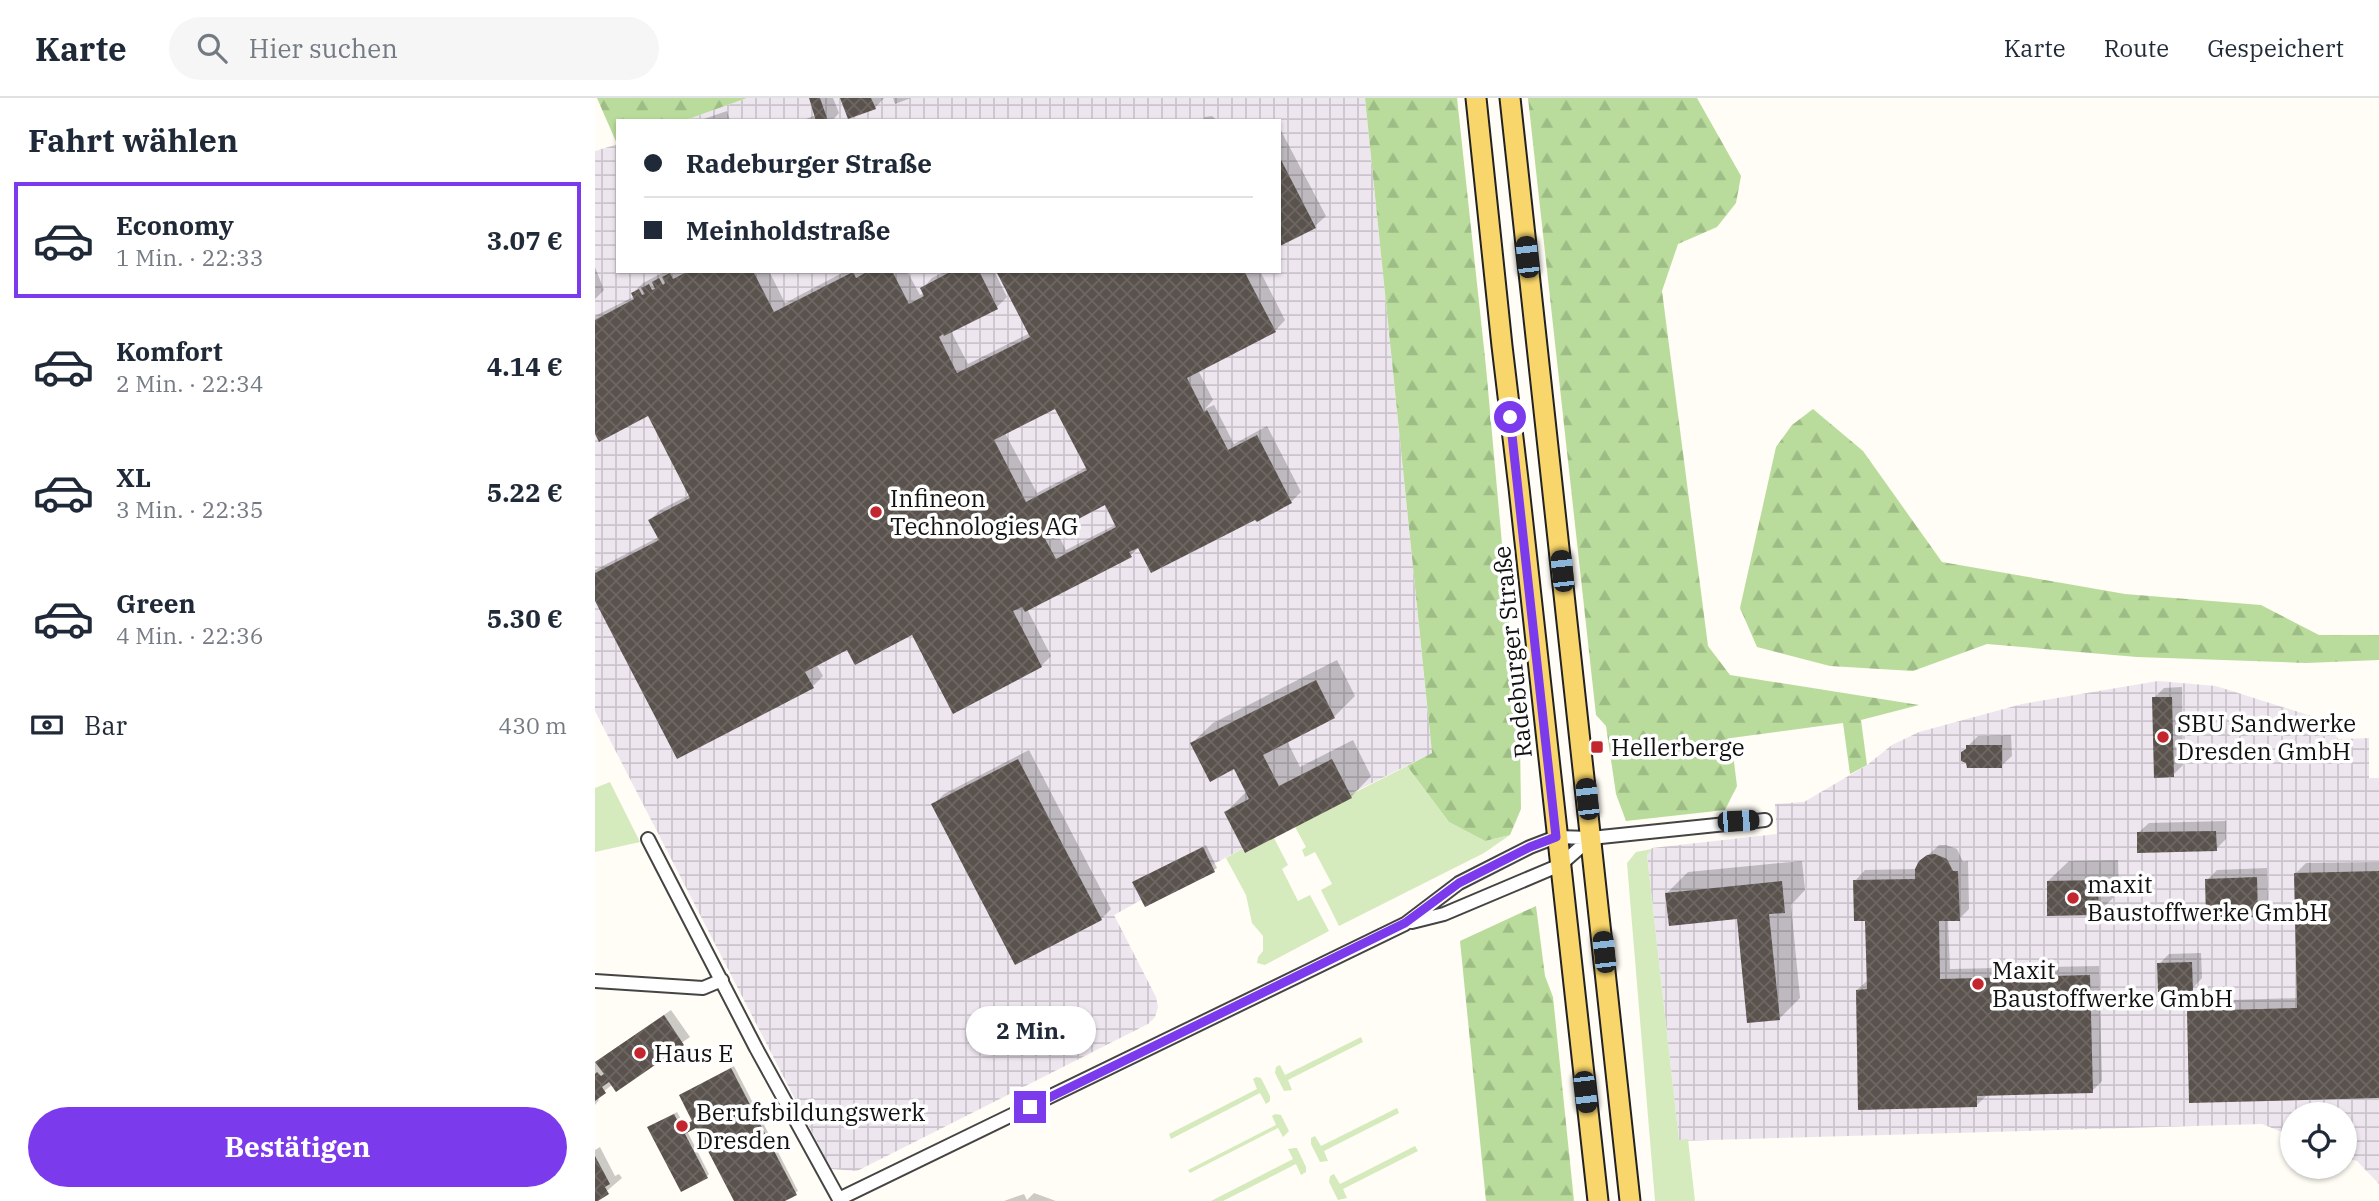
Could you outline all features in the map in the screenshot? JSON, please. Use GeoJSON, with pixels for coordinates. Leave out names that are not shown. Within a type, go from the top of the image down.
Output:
{"type":"FeatureCollection","features":[{"type":"Feature","properties":{"kind":"main road","name":"Radeburger Straße"},"geometry":{"type":"LineString","coordinates":[[1476,98],[1598,1201]]}},
{"type":"Feature","properties":{"kind":"main road"},"geometry":{"type":"LineString","coordinates":[[1510,98],[1630,1201]]}},
{"type":"Feature","properties":{"kind":"street"},"geometry":{"type":"LineString","coordinates":[[648,839],[756,1048],[839,1200],[1405,923],[1459,883],[1530,847],[1556,837],[1591,838],[1765,820]]}},
{"type":"Feature","properties":{"kind":"street"},"geometry":{"type":"LineString","coordinates":[[1405,923],[1444,914],[1560,865],[1591,838]]}},
{"type":"Feature","properties":{"kind":"street"},"geometry":{"type":"LineString","coordinates":[[595,981],[703,988],[722,980]]}},
{"type":"Feature","properties":{"kind":"shaded area"},"geometry":{"type":"Polygon","coordinates":[[[747,98],[1365,98],[1432,753],[1350,794],[1245,853],[1242,849],[1212,865],[1215,872],[1145,907],[1141,900],[1114,915],[1156,997],[1158,1007],[1155,1017],[1148,1024],[857,1171],[831,1169],[595,711],[595,151],[616,145],[616,273],[1281,273],[1281,119],[689,119],[747,98]]]}},
{"type":"Feature","properties":{"kind":"shaded area"},"geometry":{"type":"Polygon","coordinates":[[[2158,681],[2216,686],[2327,721],[2338,739],[2369,738],[2369,778],[2379,778],[2379,1184],[2357,1161],[2357,1102],[2280,1102],[2280,1131],[2262,1124],[1679,1141],[1647,855],[1652,848],[1777,834],[1775,804],[1804,802],[1867,765],[1892,745],[1919,732],[2022,704],[2158,681]]]}},
{"type":"Feature","properties":{"kind":"green space"},"geometry":{"type":"Polygon","coordinates":[[[597,98],[747,98],[689,119],[616,119],[616,142],[597,98]]]}},
{"type":"Feature","properties":{"kind":"green space"},"geometry":{"type":"Polygon","coordinates":[[[1365,98],[1457,98],[1486,367],[1520,743],[1521,809],[1510,835],[1485,841],[1449,822],[1407,766],[1432,753],[1365,98]]]}},
{"type":"Feature","properties":{"kind":"green space"},"geometry":{"type":"Polygon","coordinates":[[[1528,98],[1697,98],[1741,176],[1736,203],[1717,227],[1678,244],[1662,291],[1708,646],[1730,675],[1919,705],[1861,720],[1867,765],[1850,774],[1843,723],[1731,738],[1737,786],[1725,810],[1626,821],[1616,794],[1606,726],[1596,715],[1528,98]]]}},
{"type":"Feature","properties":{"kind":"green space"},"geometry":{"type":"Polygon","coordinates":[[[1813,409],[1863,451],[1942,562],[2125,594],[2261,605],[2319,635],[2379,635],[2379,660],[2306,663],[2137,657],[1987,644],[1913,671],[1830,666],[1757,647],[1740,608],[1776,447],[1792,425],[1813,409]]]}},
{"type":"Feature","properties":{"kind":"green space"},"geometry":{"type":"Polygon","coordinates":[[[1407,766],[1449,822],[1485,841],[1510,835],[1484,853],[1339,926],[1321,890],[1332,884],[1315,852],[1305,857],[1302,850],[1306,847],[1295,827],[1407,766]]]}},
{"type":"Feature","properties":{"kind":"green space"},"geometry":{"type":"Polygon","coordinates":[[[610,782],[640,842],[595,852],[595,788],[610,782]]]}},
{"type":"Feature","properties":{"kind":"green space"},"geometry":{"type":"Polygon","coordinates":[[[1274,838],[1288,865],[1282,869],[1298,901],[1310,895],[1329,931],[1265,965],[1257,963],[1263,951],[1263,936],[1252,923],[1246,895],[1226,858],[1242,849],[1245,853],[1274,838]]]}},
{"type":"Feature","properties":{"kind":"green space"},"geometry":{"type":"Polygon","coordinates":[[[1652,849],[1647,855],[1679,1140],[1688,1139],[1695,1201],[1655,1201],[1627,863],[1636,852],[1652,849]]]}},
{"type":"Feature","properties":{"kind":"green space"},"geometry":{"type":"Polygon","coordinates":[[[1536,906],[1545,976],[1553,997],[1574,1201],[1486,1201],[1460,941],[1536,906]]]}},
{"type":"Feature","properties":{"kind":"green space"},"geometry":{"type":"Polygon","coordinates":[[[1361,1037],[1363,1042],[1288,1080],[1292,1090],[1284,1091],[1275,1073],[1276,1067],[1280,1065],[1285,1075],[1361,1037]]]}},
{"type":"Feature","properties":{"kind":"green space"},"geometry":{"type":"Polygon","coordinates":[[[1261,1078],[1270,1096],[1270,1101],[1266,1104],[1260,1093],[1171,1139],[1169,1134],[1257,1089],[1253,1079],[1261,1078]]]}},
{"type":"Feature","properties":{"kind":"green space"},"geometry":{"type":"Polygon","coordinates":[[[1397,1108],[1399,1113],[1324,1151],[1328,1161],[1320,1162],[1311,1144],[1311,1138],[1315,1136],[1321,1146],[1397,1108]]]}},
{"type":"Feature","properties":{"kind":"green space"},"geometry":{"type":"Polygon","coordinates":[[[1281,1115],[1289,1131],[1283,1137],[1278,1128],[1190,1173],[1188,1170],[1276,1125],[1272,1116],[1281,1115]]]}},
{"type":"Feature","properties":{"kind":"green space"},"geometry":{"type":"Polygon","coordinates":[[[1415,1146],[1418,1151],[1343,1189],[1347,1198],[1338,1200],[1329,1182],[1330,1176],[1334,1174],[1340,1184],[1415,1146]]]}},
{"type":"Feature","properties":{"kind":"green space"},"geometry":{"type":"Polygon","coordinates":[[[1297,1148],[1306,1172],[1301,1175],[1296,1164],[1223,1201],[1211,1201],[1293,1159],[1288,1149],[1297,1148]]]}},
{"type":"Feature","properties":{"kind":"building"},"geometry":{"type":"Polygon","coordinates":[[[809,98],[820,98],[827,119],[815,119],[809,98]]]}},
{"type":"Feature","properties":{"kind":"building"},"geometry":{"type":"Polygon","coordinates":[[[840,98],[871,98],[876,109],[848,119],[840,98]]]}},
{"type":"Feature","properties":{"kind":"building"},"geometry":{"type":"Polygon","coordinates":[[[1281,160],[1316,228],[1281,246],[1281,160]]]}},
{"type":"Feature","properties":{"kind":"building","name":"Infineon Technologies AG"},"geometry":{"type":"Polygon","coordinates":[[[670,273],[673,279],[685,273],[754,273],[774,312],[851,273],[856,278],[865,273],[893,273],[909,304],[924,296],[920,288],[948,273],[980,273],[998,309],[939,337],[957,373],[1030,337],[997,273],[1245,273],[1276,332],[1187,378],[1228,450],[1257,435],[1292,503],[1151,573],[1138,548],[1129,552],[1132,557],[1025,612],[1022,607],[1013,611],[1042,667],[953,714],[912,635],[855,665],[847,650],[805,672],[814,688],[677,759],[595,601],[595,573],[659,540],[648,520],[690,498],[648,416],[599,442],[595,434],[595,320],[634,299],[631,293],[639,289],[642,295],[645,294],[641,288],[649,284],[652,290],[655,289],[652,282],[659,278],[663,285],[665,283],[662,277],[670,273]],[[1055,409],[994,440],[1026,502],[1087,470],[1055,409]],[[1105,505],[1044,537],[1056,559],[1116,527],[1105,505]]]}},
{"type":"Feature","properties":{"kind":"building"},"geometry":{"type":"Polygon","coordinates":[[[1316,680],[1335,718],[1263,755],[1279,786],[1332,759],[1352,798],[1245,853],[1224,812],[1249,799],[1234,769],[1210,782],[1190,743],[1316,680]]]}},
{"type":"Feature","properties":{"kind":"building","name":"SBU Sandwerke Dresden GmbH"},"geometry":{"type":"Polygon","coordinates":[[[2152,697],[2172,697],[2174,777],[2154,778],[2152,697]]]}},
{"type":"Feature","properties":{"kind":"building"},"geometry":{"type":"Polygon","coordinates":[[[1966,745],[2002,745],[2002,768],[1967,768],[1966,763],[1961,761],[1961,752],[1966,749],[1966,745]]]}},
{"type":"Feature","properties":{"kind":"building"},"geometry":{"type":"Polygon","coordinates":[[[1018,759],[1102,920],[1015,965],[931,804],[1018,759]]]}},
{"type":"Feature","properties":{"kind":"building"},"geometry":{"type":"Polygon","coordinates":[[[2216,831],[2217,851],[2137,853],[2137,832],[2216,831]]]}},
{"type":"Feature","properties":{"kind":"building"},"geometry":{"type":"Polygon","coordinates":[[[1203,847],[1215,872],[1145,907],[1132,882],[1203,847]]]}},
{"type":"Feature","properties":{"kind":"building","name":"Maxit Baustoffwerke GmbH"},"geometry":{"type":"Polygon","coordinates":[[[1935,854],[1947,859],[1953,871],[1958,871],[1960,921],[1939,921],[1940,979],[2090,975],[2093,1093],[1977,1096],[1977,1107],[1858,1110],[1856,990],[1867,989],[1865,921],[1854,921],[1853,880],[1915,879],[1915,869],[1919,861],[1927,855],[1935,854]]]}},
{"type":"Feature","properties":{"kind":"building"},"geometry":{"type":"Polygon","coordinates":[[[2379,871],[2379,1098],[2189,1103],[2187,1011],[2297,1008],[2294,873],[2379,871]]]}},
{"type":"Feature","properties":{"kind":"building"},"geometry":{"type":"Polygon","coordinates":[[[2257,877],[2258,917],[2206,918],[2205,879],[2257,877]]]}},
{"type":"Feature","properties":{"kind":"building","name":"maxit Baustoffwerke GmbH"},"geometry":{"type":"Polygon","coordinates":[[[2098,880],[2099,915],[2047,916],[2047,881],[2098,880]]]}},
{"type":"Feature","properties":{"kind":"building"},"geometry":{"type":"Polygon","coordinates":[[[1782,881],[1785,913],[1769,914],[1780,1020],[1747,1023],[1737,919],[1669,926],[1665,893],[1782,881]]]}},
{"type":"Feature","properties":{"kind":"building"},"geometry":{"type":"Polygon","coordinates":[[[2192,962],[2193,991],[2158,992],[2157,963],[2192,962]]]}},
{"type":"Feature","properties":{"kind":"building","name":"Haus E"},"geometry":{"type":"Polygon","coordinates":[[[664,1015],[684,1045],[616,1092],[609,1082],[602,1087],[606,1093],[595,1101],[595,1074],[604,1074],[595,1062],[664,1015]]]}},
{"type":"Feature","properties":{"kind":"building"},"geometry":{"type":"Polygon","coordinates":[[[731,1068],[797,1195],[785,1201],[734,1201],[696,1128],[685,1134],[708,1178],[681,1192],[647,1127],[674,1114],[681,1127],[692,1121],[679,1095],[731,1068]]]}},
{"type":"Feature","properties":{"kind":"building"},"geometry":{"type":"Polygon","coordinates":[[[595,1156],[610,1184],[605,1187],[609,1194],[598,1201],[595,1201],[595,1156]]]}},
{"type":"Feature","properties":{"kind":"place","name":"Infineon Technologies AG"},"geometry":{"type":"Point","coordinates":[876,512]}},
{"type":"Feature","properties":{"kind":"place","name":"SBU Sandwerke Dresden GmbH"},"geometry":{"type":"Point","coordinates":[2163,737]}},
{"type":"Feature","properties":{"kind":"place","name":"Hellerberge"},"geometry":{"type":"Point","coordinates":[1597,747]}},
{"type":"Feature","properties":{"kind":"place","name":"maxit Baustoffwerke GmbH"},"geometry":{"type":"Point","coordinates":[2073,898]}},
{"type":"Feature","properties":{"kind":"place","name":"Maxit Baustoffwerke GmbH"},"geometry":{"type":"Point","coordinates":[1978,984]}},
{"type":"Feature","properties":{"kind":"place","name":"Haus E"},"geometry":{"type":"Point","coordinates":[640,1053]}},
{"type":"Feature","properties":{"kind":"place","name":"Berufsbildungswerk Dresden"},"geometry":{"type":"Point","coordinates":[682,1126]}},
{"type":"Feature","properties":{"kind":"route"},"geometry":{"type":"LineString","coordinates":[[1030,1107],[1405,923],[1459,883],[1530,847],[1556,837],[1510,417]]}}]}
